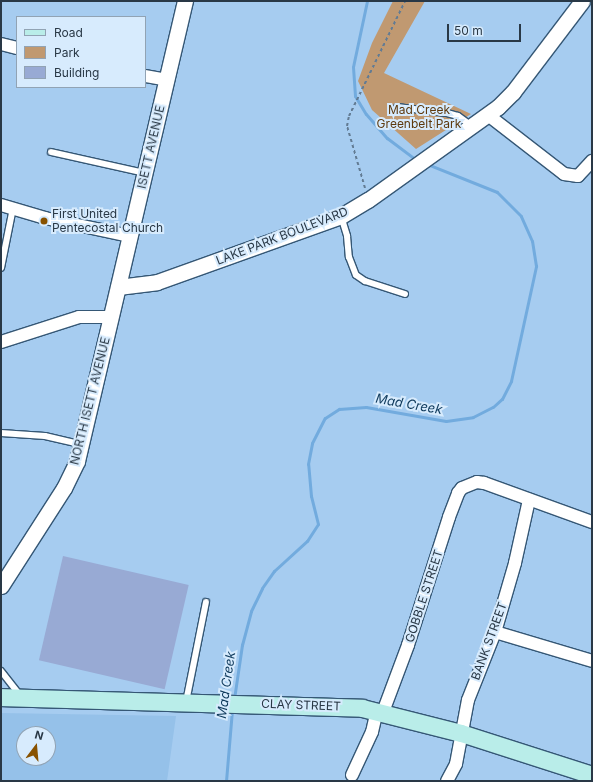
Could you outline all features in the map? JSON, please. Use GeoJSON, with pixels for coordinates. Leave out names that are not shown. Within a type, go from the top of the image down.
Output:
{"type":"FeatureCollection","features":[{"type":"Feature","properties":{"kind":"main road","name":"CLAY STREET"},"geometry":{"type":"LineString","coordinates":[[1,697],[342,706],[380,711],[461,733],[582,775]]}},
{"type":"Feature","properties":{"kind":"street","name":"ISETT AVENUE"},"geometry":{"type":"LineString","coordinates":[[112,317],[185,1]]}},
{"type":"Feature","properties":{"kind":"street","name":"LAKE PARK BOULEVARD"},"geometry":{"type":"LineString","coordinates":[[118,287],[157,282],[341,216],[368,200],[488,115],[513,92],[582,1]]}},
{"type":"Feature","properties":{"kind":"street"},"geometry":{"type":"LineString","coordinates":[[1,44],[16,48]]}},
{"type":"Feature","properties":{"kind":"street"},"geometry":{"type":"LineString","coordinates":[[146,76],[166,80]]}},
{"type":"Feature","properties":{"kind":"street"},"geometry":{"type":"LineString","coordinates":[[488,115],[564,174],[578,176],[592,161]]}},
{"type":"Feature","properties":{"kind":"street"},"geometry":{"type":"LineString","coordinates":[[1,204],[130,236]]}},
{"type":"Feature","properties":{"kind":"street"},"geometry":{"type":"LineString","coordinates":[[1,342],[79,317],[112,317]]}},
{"type":"Feature","properties":{"kind":"street","name":"NORTH ISETT AVENUE"},"geometry":{"type":"LineString","coordinates":[[3,579],[64,488],[82,444],[112,317]]}},
{"type":"Feature","properties":{"kind":"street","name":"GOBBLE STREET"},"geometry":{"type":"LineString","coordinates":[[352,775],[372,732],[408,645],[458,493],[468,485],[484,483],[528,500]]}},
{"type":"Feature","properties":{"kind":"street"},"geometry":{"type":"LineString","coordinates":[[528,500],[592,522]]}},
{"type":"Feature","properties":{"kind":"street","name":"BANK STREET"},"geometry":{"type":"LineString","coordinates":[[447,781],[456,764],[468,700],[495,632],[515,563],[528,500]]}},
{"type":"Feature","properties":{"kind":"street"},"geometry":{"type":"LineString","coordinates":[[495,632],[592,661]]}},
{"type":"Feature","properties":{"kind":"lane"},"geometry":{"type":"LineString","coordinates":[[398,107],[458,116],[473,126]]}},
{"type":"Feature","properties":{"kind":"lane"},"geometry":{"type":"LineString","coordinates":[[51,152],[145,173]]}},
{"type":"Feature","properties":{"kind":"lane"},"geometry":{"type":"LineString","coordinates":[[1,268],[13,208]]}},
{"type":"Feature","properties":{"kind":"lane"},"geometry":{"type":"LineString","coordinates":[[341,216],[349,257],[356,275],[365,281],[405,294]]}},
{"type":"Feature","properties":{"kind":"lane"},"geometry":{"type":"LineString","coordinates":[[1,433],[45,436],[82,444]]}},
{"type":"Feature","properties":{"kind":"lane"},"geometry":{"type":"LineString","coordinates":[[186,702],[206,602]]}},
{"type":"Feature","properties":{"kind":"lane"},"geometry":{"type":"LineString","coordinates":[[1,671],[22,698]]}},
{"type":"Feature","properties":{"kind":"path"},"geometry":{"type":"LineString","coordinates":[[368,200],[347,126],[349,116],[405,1]]}},
{"type":"Feature","properties":{"kind":"shaded area"},"geometry":{"type":"Polygon","coordinates":[[[1,713],[176,716],[167,781],[1,781],[1,713]]]}},
{"type":"Feature","properties":{"kind":"green space","name":"Mad Creek Greenbelt Park"},"geometry":{"type":"Polygon","coordinates":[[[393,1],[425,1],[384,73],[471,114],[416,149],[372,110],[358,81],[372,43],[393,1]]]}},
{"type":"Feature","properties":{"kind":"building"},"geometry":{"type":"Polygon","coordinates":[[[63,556],[189,585],[165,689],[39,660],[63,556]]]}},
{"type":"Feature","properties":{"kind":"waterway","name":"Mad Creek"},"geometry":{"type":"LineString","coordinates":[[367,1],[353,67],[355,96],[366,114],[387,138],[416,160]]}},
{"type":"Feature","properties":{"kind":"waterway","name":"Mad Creek"},"geometry":{"type":"LineString","coordinates":[[234,699],[242,645],[251,611],[262,588],[274,571],[307,541],[318,524],[311,496],[308,464],[312,443],[325,418],[339,409],[366,407],[446,421],[473,417],[493,407],[502,399],[511,381],[536,266],[532,241],[521,216],[497,192],[427,164]]}},
{"type":"Feature","properties":{"kind":"waterway","name":"Mad Creek"},"geometry":{"type":"LineString","coordinates":[[226,781],[232,709]]}},
{"type":"Feature","properties":{"kind":"place","name":"First United Pentecostal Church"},"geometry":{"type":"Point","coordinates":[44,221]}}]}
